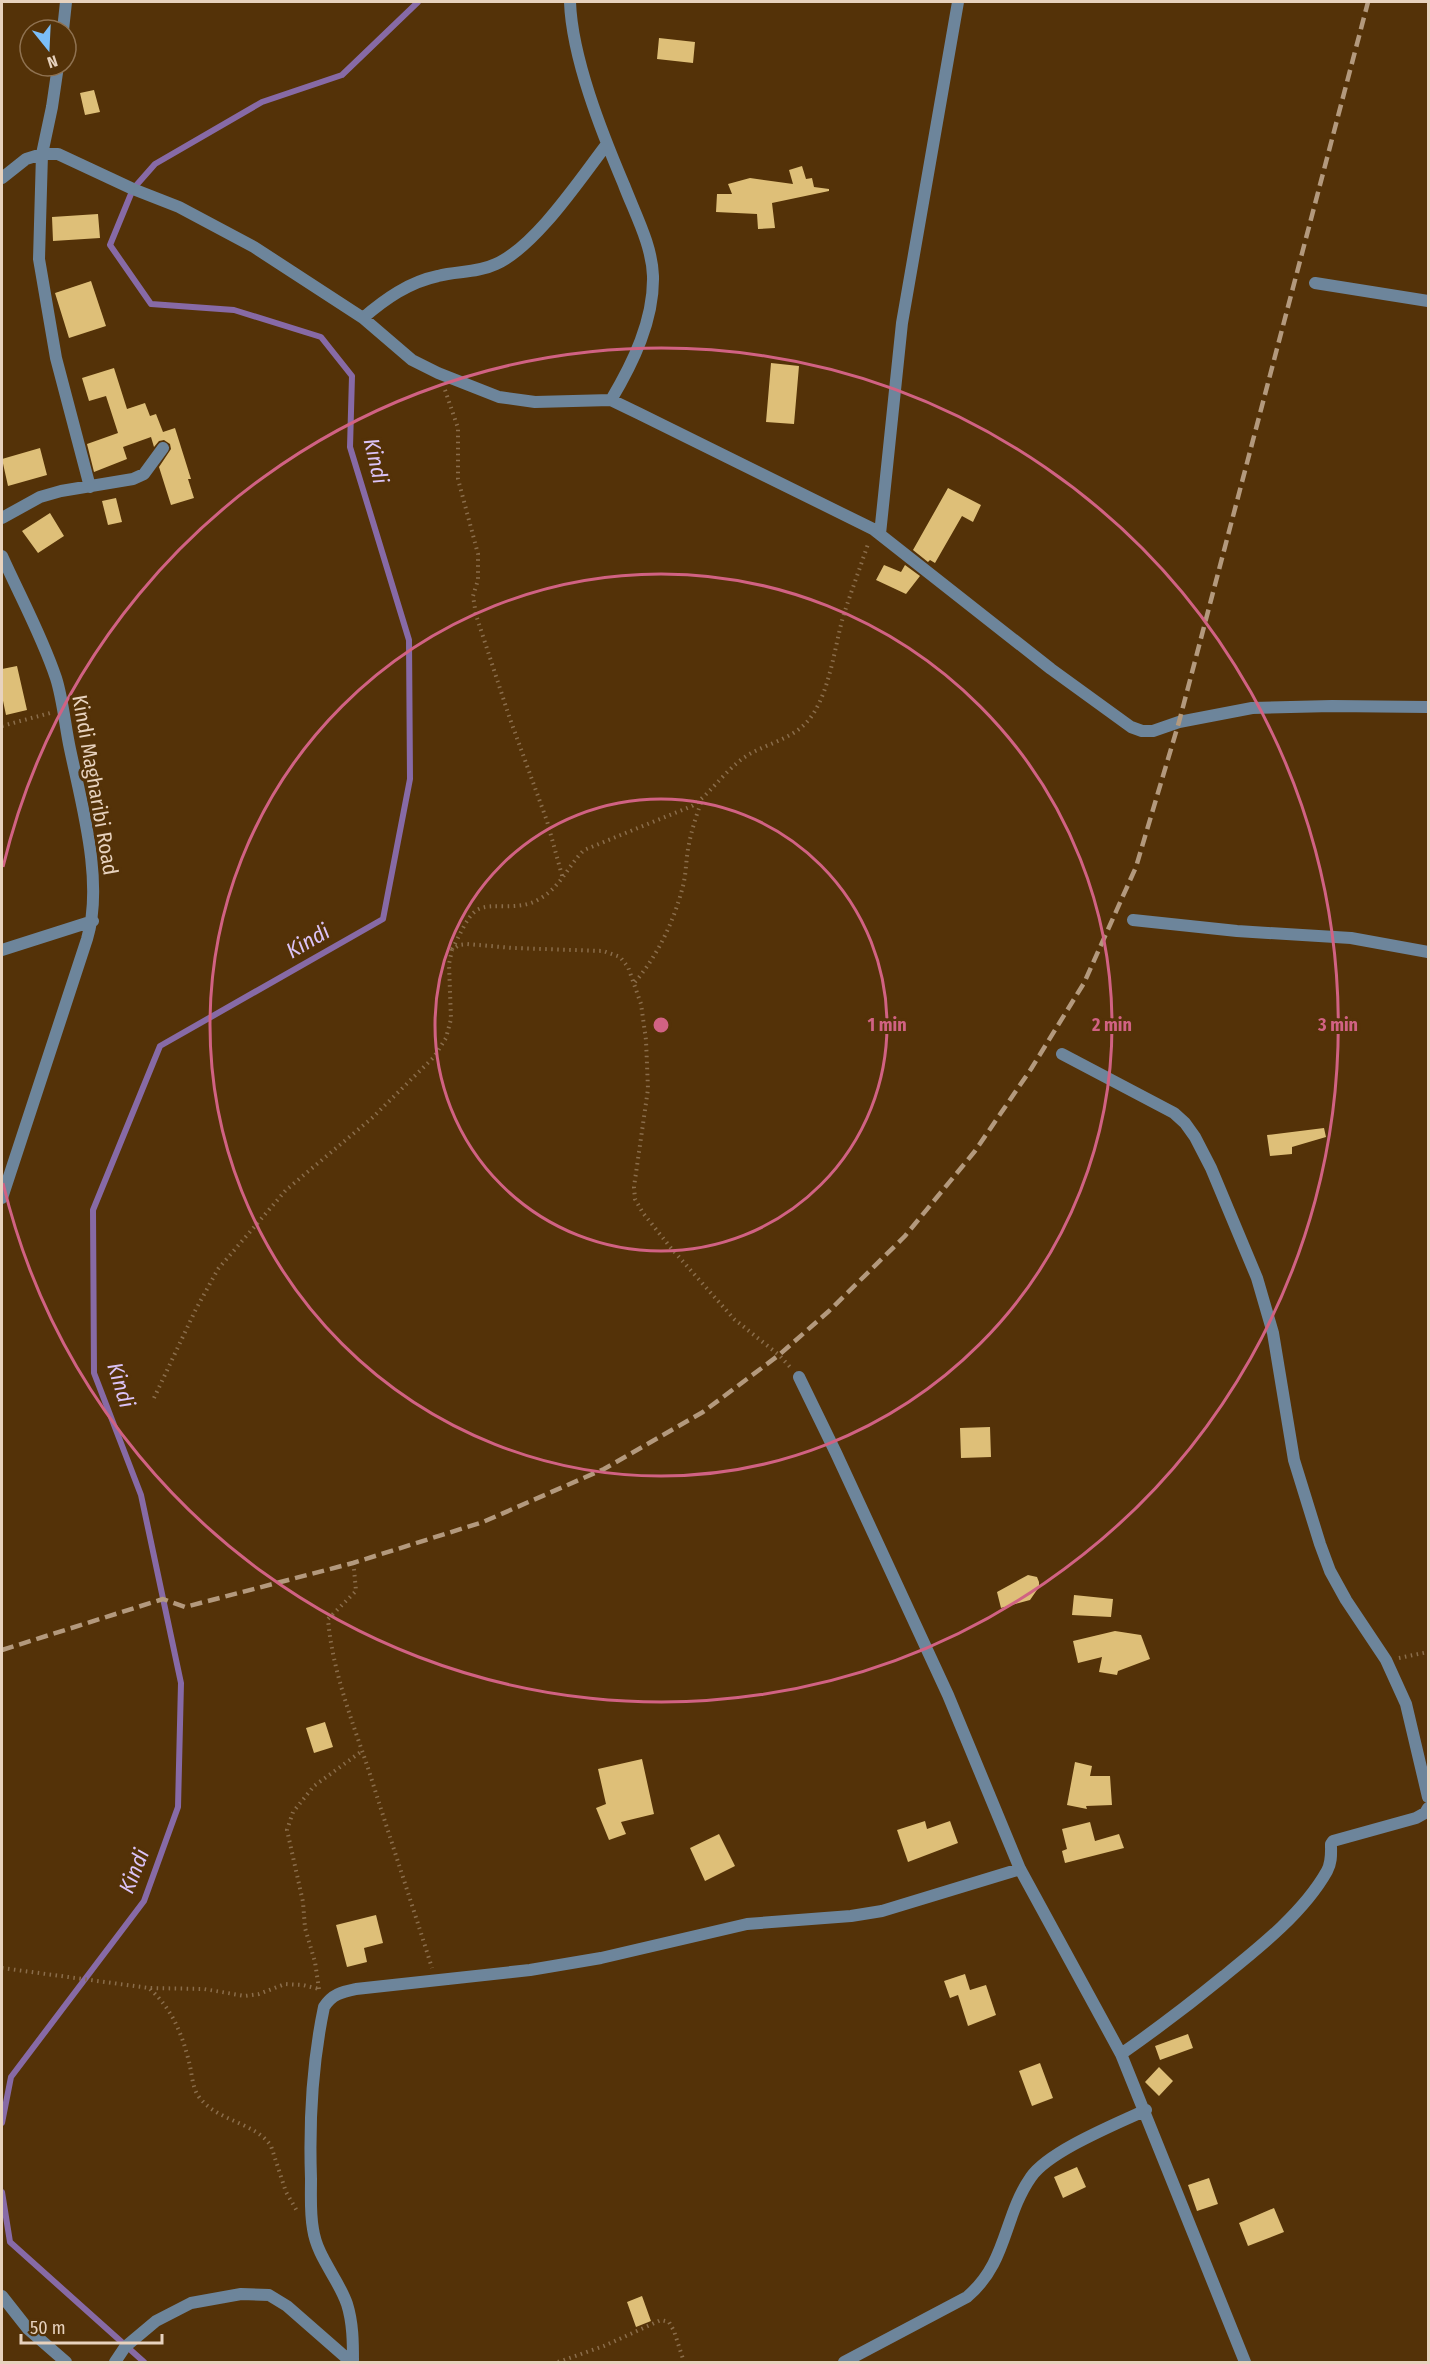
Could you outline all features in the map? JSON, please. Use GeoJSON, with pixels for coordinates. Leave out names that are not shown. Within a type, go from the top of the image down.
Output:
{"type":"FeatureCollection","features":[{"type":"Feature","properties":{"kind":"street"},"geometry":{"type":"LineString","coordinates":[[64,18],[66,2]]}},
{"type":"Feature","properties":{"kind":"street"},"geometry":{"type":"LineString","coordinates":[[570,2],[577,48],[607,144],[649,251],[653,275],[652,299],[644,333],[625,377],[611,400]]}},
{"type":"Feature","properties":{"kind":"street"},"geometry":{"type":"LineString","coordinates":[[877,531],[902,323],[958,2]]}},
{"type":"Feature","properties":{"kind":"street"},"geometry":{"type":"LineString","coordinates":[[56,78],[42,154],[39,259],[56,358],[90,487]]}},
{"type":"Feature","properties":{"kind":"street"},"geometry":{"type":"LineString","coordinates":[[363,318],[385,300],[421,280],[439,275],[482,270],[514,253],[548,221],[607,144]]}},
{"type":"Feature","properties":{"kind":"street"},"geometry":{"type":"LineString","coordinates":[[2,178],[26,159],[42,154],[58,154],[133,189],[179,207],[254,247],[363,318],[412,360],[438,373],[499,397],[535,402],[611,400],[877,531],[1051,669],[1131,727],[1142,731],[1152,731],[1179,722],[1252,708],[1428,707]]}},
{"type":"Feature","properties":{"kind":"street"},"geometry":{"type":"LineString","coordinates":[[1315,284],[1428,301]]}},
{"type":"Feature","properties":{"kind":"street"},"geometry":{"type":"LineString","coordinates":[[2,518],[40,497],[61,491],[133,479],[144,474],[163,448]]}},
{"type":"Feature","properties":{"kind":"street","name":"Kindi Magharibi Road"},"geometry":{"type":"LineString","coordinates":[[2,556],[56,678],[86,826],[94,897],[93,921],[2,1198]]}},
{"type":"Feature","properties":{"kind":"street"},"geometry":{"type":"LineString","coordinates":[[1133,920],[1238,931],[1351,938],[1428,952]]}},
{"type":"Feature","properties":{"kind":"street"},"geometry":{"type":"LineString","coordinates":[[2,950],[93,921]]}},
{"type":"Feature","properties":{"kind":"street"},"geometry":{"type":"LineString","coordinates":[[1062,1054],[1174,1113],[1185,1124],[1211,1168],[1257,1278],[1273,1333],[1294,1460],[1320,1544],[1330,1571],[1346,1600],[1386,1660],[1406,1704],[1428,1797]]}},
{"type":"Feature","properties":{"kind":"street"},"geometry":{"type":"LineString","coordinates":[[799,1377],[837,1453],[948,1695],[1020,1869],[1122,2054],[1245,2362]]}},
{"type":"Feature","properties":{"kind":"street"},"geometry":{"type":"LineString","coordinates":[[1122,2054],[1164,2024],[1273,1935],[1307,1898],[1327,1871],[1331,1861],[1333,1842],[1416,1818],[1425,1813],[1428,1808]]}},
{"type":"Feature","properties":{"kind":"street"},"geometry":{"type":"LineString","coordinates":[[352,2362],[352,2327],[347,2304],[319,2250],[313,2230],[310,2148],[312,2085],[324,2007],[329,1999],[345,1991],[550,1967],[601,1958],[747,1924],[851,1916],[882,1911],[1020,1869]]}},
{"type":"Feature","properties":{"kind":"street"},"geometry":{"type":"LineString","coordinates":[[844,2362],[967,2297],[982,2284],[993,2268],[1019,2198],[1032,2175],[1059,2153],[1146,2110]]}},
{"type":"Feature","properties":{"kind":"street"},"geometry":{"type":"LineString","coordinates":[[115,2362],[125,2347],[156,2321],[191,2303],[241,2294],[269,2295],[287,2306],[352,2362]]}},
{"type":"Feature","properties":{"kind":"street"},"geometry":{"type":"LineString","coordinates":[[2,2296],[28,2329],[66,2362]]}},
{"type":"Feature","properties":{"kind":"path"},"geometry":{"type":"LineString","coordinates":[[438,373],[458,428],[458,479],[478,554],[478,580],[473,596],[476,615],[547,821],[563,879]]}},
{"type":"Feature","properties":{"kind":"path"},"geometry":{"type":"LineString","coordinates":[[635,982],[657,952],[674,913],[683,887],[692,827],[702,799],[720,777],[748,754],[795,732],[816,709],[827,679],[843,618],[877,531]]}},
{"type":"Feature","properties":{"kind":"path"},"geometry":{"type":"LineString","coordinates":[[2,726],[62,711]]}},
{"type":"Feature","properties":{"kind":"path"},"geometry":{"type":"LineString","coordinates":[[154,1398],[195,1311],[218,1269],[285,1190],[372,1118],[434,1057],[446,1038],[451,1019],[449,964],[452,950],[472,915],[478,909],[530,904],[552,890],[563,879],[584,850],[681,811],[702,799]]}},
{"type":"Feature","properties":{"kind":"path"},"geometry":{"type":"LineString","coordinates":[[452,950],[459,945],[467,944],[490,947],[603,951],[620,957],[635,982],[646,1040],[648,1089],[633,1187],[635,1199],[643,1213],[671,1248],[734,1318],[779,1355],[799,1377]]}},
{"type":"Feature","properties":{"kind":"path"},"geometry":{"type":"LineString","coordinates":[[354,1569],[356,1591],[328,1618],[340,1675],[362,1750],[436,1980]]}},
{"type":"Feature","properties":{"kind":"path"},"geometry":{"type":"LineString","coordinates":[[1386,1660],[1428,1652]]}},
{"type":"Feature","properties":{"kind":"path"},"geometry":{"type":"LineString","coordinates":[[324,2007],[305,1928],[303,1902],[286,1830],[293,1812],[314,1786],[362,1750]]}},
{"type":"Feature","properties":{"kind":"path"},"geometry":{"type":"LineString","coordinates":[[2,1968],[149,1988],[204,1989],[245,1996],[259,1994],[285,1984],[319,1989]]}},
{"type":"Feature","properties":{"kind":"path"},"geometry":{"type":"LineString","coordinates":[[149,1988],[159,1997],[176,2022],[184,2042],[198,2096],[216,2113],[261,2134],[267,2140],[293,2206],[313,2230]]}},
{"type":"Feature","properties":{"kind":"path"},"geometry":{"type":"LineString","coordinates":[[558,2362],[604,2346],[661,2320],[669,2322],[674,2331],[684,2362]]}},
{"type":"Feature","properties":{"kind":"building"},"geometry":{"type":"Polygon","coordinates":[[[659,38],[695,42],[693,63],[657,59],[659,38]]]}},
{"type":"Feature","properties":{"kind":"building"},"geometry":{"type":"Polygon","coordinates":[[[94,90],[100,112],[85,115],[80,93],[94,90]]]}},
{"type":"Feature","properties":{"kind":"building"},"geometry":{"type":"Polygon","coordinates":[[[802,166],[806,179],[812,178],[814,187],[829,189],[829,191],[772,203],[775,228],[758,229],[757,214],[716,212],[717,194],[732,194],[728,184],[750,178],[793,184],[789,170],[802,166]]]}},
{"type":"Feature","properties":{"kind":"building"},"geometry":{"type":"Polygon","coordinates":[[[98,214],[100,238],[53,241],[52,217],[98,214]]]}},
{"type":"Feature","properties":{"kind":"building"},"geometry":{"type":"Polygon","coordinates":[[[91,281],[106,326],[69,338],[55,293],[91,281]]]}},
{"type":"Feature","properties":{"kind":"building"},"geometry":{"type":"Polygon","coordinates":[[[771,363],[799,366],[794,424],[766,422],[771,363]]]}},
{"type":"Feature","properties":{"kind":"building"},"geometry":{"type":"Polygon","coordinates":[[[114,368],[127,409],[145,403],[150,416],[156,414],[163,432],[175,428],[191,479],[188,479],[194,498],[171,505],[159,467],[171,449],[170,444],[164,440],[159,441],[154,447],[151,437],[123,447],[127,459],[94,472],[87,444],[118,433],[106,396],[89,401],[82,378],[114,368]]]}},
{"type":"Feature","properties":{"kind":"building"},"geometry":{"type":"Polygon","coordinates":[[[40,448],[47,475],[8,486],[2,459],[40,448]]]}},
{"type":"Feature","properties":{"kind":"building"},"geometry":{"type":"Polygon","coordinates":[[[948,488],[981,505],[973,522],[962,516],[935,563],[930,560],[928,562],[913,550],[948,488]]]}},
{"type":"Feature","properties":{"kind":"building"},"geometry":{"type":"Polygon","coordinates":[[[116,498],[122,522],[108,525],[102,501],[116,498]]]}},
{"type":"Feature","properties":{"kind":"building"},"geometry":{"type":"Polygon","coordinates":[[[50,513],[64,536],[38,553],[22,531],[50,513]]]}},
{"type":"Feature","properties":{"kind":"building"},"geometry":{"type":"Polygon","coordinates":[[[884,565],[901,572],[905,565],[920,576],[906,594],[876,580],[884,565]]]}},
{"type":"Feature","properties":{"kind":"building"},"geometry":{"type":"Polygon","coordinates":[[[17,666],[27,710],[6,715],[2,696],[2,669],[17,666]]]}},
{"type":"Feature","properties":{"kind":"building"},"geometry":{"type":"Polygon","coordinates":[[[1324,1128],[1326,1137],[1292,1147],[1292,1154],[1270,1156],[1267,1135],[1324,1128]]]}},
{"type":"Feature","properties":{"kind":"building"},"geometry":{"type":"Polygon","coordinates":[[[990,1427],[991,1457],[961,1458],[960,1428],[990,1427]]]}},
{"type":"Feature","properties":{"kind":"building"},"geometry":{"type":"Polygon","coordinates":[[[1028,1575],[1037,1577],[1039,1582],[1039,1587],[1030,1600],[1001,1608],[997,1592],[1028,1575]]]}},
{"type":"Feature","properties":{"kind":"building"},"geometry":{"type":"Polygon","coordinates":[[[1074,1595],[1113,1599],[1111,1617],[1072,1615],[1074,1595]]]}},
{"type":"Feature","properties":{"kind":"building"},"geometry":{"type":"Polygon","coordinates":[[[1115,1631],[1141,1635],[1150,1659],[1118,1671],[1117,1675],[1099,1672],[1102,1657],[1078,1663],[1073,1641],[1115,1631]]]}},
{"type":"Feature","properties":{"kind":"building"},"geometry":{"type":"Polygon","coordinates":[[[325,1722],[333,1747],[314,1753],[306,1728],[325,1722]]]}},
{"type":"Feature","properties":{"kind":"building"},"geometry":{"type":"Polygon","coordinates":[[[642,1759],[654,1814],[621,1822],[626,1834],[609,1840],[596,1808],[606,1804],[598,1769],[642,1759]]]}},
{"type":"Feature","properties":{"kind":"building"},"geometry":{"type":"Polygon","coordinates":[[[1075,1762],[1092,1766],[1090,1776],[1110,1776],[1112,1805],[1086,1806],[1087,1809],[1067,1805],[1075,1762]]]}},
{"type":"Feature","properties":{"kind":"building"},"geometry":{"type":"Polygon","coordinates":[[[925,1821],[927,1829],[950,1821],[958,1843],[908,1862],[897,1830],[925,1821]]]}},
{"type":"Feature","properties":{"kind":"building"},"geometry":{"type":"Polygon","coordinates":[[[1090,1822],[1095,1841],[1119,1834],[1124,1848],[1065,1863],[1062,1851],[1067,1849],[1062,1829],[1090,1822]]]}},
{"type":"Feature","properties":{"kind":"building"},"geometry":{"type":"Polygon","coordinates":[[[719,1834],[735,1866],[705,1881],[690,1848],[719,1834]]]}},
{"type":"Feature","properties":{"kind":"building"},"geometry":{"type":"Polygon","coordinates":[[[376,1915],[383,1943],[364,1948],[367,1962],[347,1967],[336,1925],[376,1915]]]}},
{"type":"Feature","properties":{"kind":"building"},"geometry":{"type":"Polygon","coordinates":[[[965,1974],[970,1990],[986,1985],[996,2015],[968,2026],[958,1995],[950,1998],[944,1981],[965,1974]]]}},
{"type":"Feature","properties":{"kind":"building"},"geometry":{"type":"Polygon","coordinates":[[[1188,2034],[1193,2048],[1160,2060],[1155,2046],[1188,2034]]]}},
{"type":"Feature","properties":{"kind":"building"},"geometry":{"type":"Polygon","coordinates":[[[1040,2063],[1053,2098],[1032,2106],[1019,2071],[1040,2063]]]}},
{"type":"Feature","properties":{"kind":"building"},"geometry":{"type":"Polygon","coordinates":[[[1159,2067],[1173,2081],[1159,2096],[1145,2082],[1159,2067]]]}},
{"type":"Feature","properties":{"kind":"building"},"geometry":{"type":"Polygon","coordinates":[[[1077,2167],[1086,2187],[1063,2198],[1054,2177],[1077,2167]]]}},
{"type":"Feature","properties":{"kind":"building"},"geometry":{"type":"Polygon","coordinates":[[[1209,2178],[1218,2204],[1197,2211],[1188,2185],[1209,2178]]]}},
{"type":"Feature","properties":{"kind":"building"},"geometry":{"type":"Polygon","coordinates":[[[1274,2208],[1284,2232],[1248,2246],[1239,2223],[1274,2208]]]}},
{"type":"Feature","properties":{"kind":"building"},"geometry":{"type":"Polygon","coordinates":[[[642,2296],[651,2321],[636,2327],[627,2302],[642,2296]]]}},
{"type":"Feature","properties":{"kind":"waterway","name":"Kindi"},"geometry":{"type":"LineString","coordinates":[[2,2123],[11,2077],[144,1901],[178,1807],[181,1683],[141,1495],[94,1373],[93,1210],[160,1046],[383,919],[410,779],[409,640],[350,447],[352,376],[321,337],[234,310],[151,304],[110,245],[133,189],[155,164],[262,102],[342,75],[418,2]]}},
{"type":"Feature","properties":{"kind":"waterway","name":"Kindi"},"geometry":{"type":"LineString","coordinates":[[2,2192],[10,2242],[144,2362]]}},
{"type":"Feature","properties":{"kind":"railway"},"geometry":{"type":"LineString","coordinates":[[2,1650],[163,1599],[185,1607],[353,1563],[483,1522],[604,1469],[703,1412],[779,1355],[829,1311],[905,1236],[975,1151],[1031,1069],[1084,983],[1136,867],[1179,722],[1368,2]]}}]}
